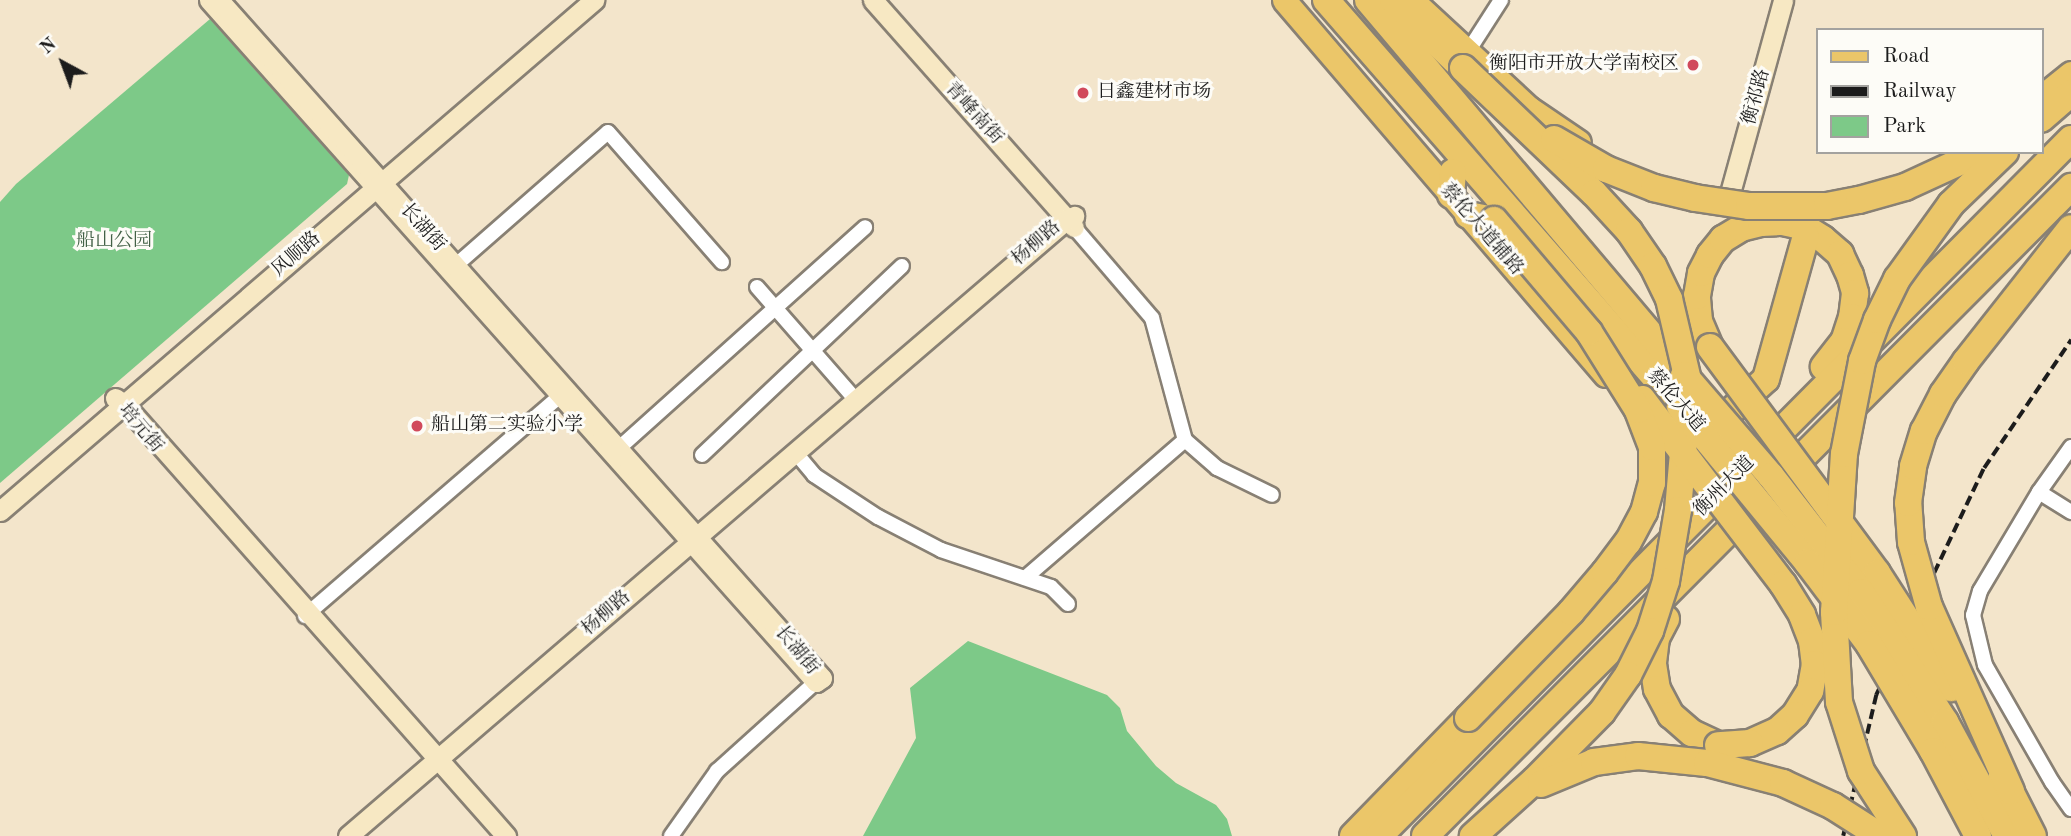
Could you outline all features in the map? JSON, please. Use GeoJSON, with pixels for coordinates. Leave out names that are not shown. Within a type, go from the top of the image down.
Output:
{"type":"FeatureCollection","features":[{"type":"Feature","properties":{"kind":"highway"},"geometry":{"type":"LineString","coordinates":[[1306,0],[1458,194],[1494,220],[1589,332],[1707,480],[1783,584],[1802,615],[1812,641],[1815,664],[1810,691],[1796,715],[1777,731],[1750,743],[1718,745],[1692,733],[1671,715],[1657,689],[1653,664],[1656,638],[1715,546]]}},
{"type":"Feature","properties":{"kind":"highway","name":"蔡伦大道"},"geometry":{"type":"LineString","coordinates":[[1326,0],[1679,405],[1808,562],[1869,645],[1933,751],[1978,836]]}},
{"type":"Feature","properties":{"kind":"highway","name":"蔡伦大道"},"geometry":{"type":"LineString","coordinates":[[1368,0],[1771,476],[1861,592],[1945,722],[2007,836]]}},
{"type":"Feature","properties":{"kind":"highway"},"geometry":{"type":"LineString","coordinates":[[1393,0],[1465,60],[1537,128],[1574,153],[1654,188],[1695,198],[1749,206],[1827,205],[1905,187],[1977,154]]}},
{"type":"Feature","properties":{"kind":"highway"},"geometry":{"type":"LineString","coordinates":[[1465,60],[1629,231],[1653,266],[1669,299],[1689,384],[1678,510],[1666,581],[1650,631],[1628,675],[1602,712],[1473,836]]}},
{"type":"Feature","properties":{"kind":"highway"},"geometry":{"type":"LineString","coordinates":[[2043,109],[2071,91]]}},
{"type":"Feature","properties":{"kind":"highway"},"geometry":{"type":"LineString","coordinates":[[2043,117],[2071,91]]}},
{"type":"Feature","properties":{"kind":"highway","name":"衡州大道"},"geometry":{"type":"LineString","coordinates":[[1379,836],[1469,731],[1745,467],[2071,139]]}},
{"type":"Feature","properties":{"kind":"highway"},"geometry":{"type":"LineString","coordinates":[[1903,836],[1861,771],[1839,702],[1834,612],[1848,427],[1862,361],[1877,320],[1897,279],[1951,204],[2003,154]]}},
{"type":"Feature","properties":{"kind":"highway","name":"衡州大道"},"geometry":{"type":"LineString","coordinates":[[1425,836],[2071,187]]}},
{"type":"Feature","properties":{"kind":"highway"},"geometry":{"type":"LineString","coordinates":[[1458,194],[1494,220]]}},
{"type":"Feature","properties":{"kind":"highway"},"geometry":{"type":"LineString","coordinates":[[1674,464],[1766,379],[1812,215]]}},
{"type":"Feature","properties":{"kind":"highway"},"geometry":{"type":"LineString","coordinates":[[1745,467],[1844,341],[1853,317],[1855,293],[1840,254],[1804,227],[1783,222],[1751,226],[1723,239],[1701,273],[1697,296],[1699,321],[1710,347],[1877,573],[1961,703],[2011,791]]}},
{"type":"Feature","properties":{"kind":"highway"},"geometry":{"type":"LineString","coordinates":[[2033,836],[1929,607],[1911,542],[1908,503],[1913,466],[1920,442],[1944,394],[2071,228]]}},
{"type":"Feature","properties":{"kind":"highway"},"geometry":{"type":"LineString","coordinates":[[1362,836],[1469,731],[1605,572],[1628,542],[1644,512],[1652,483],[1652,447],[1638,410],[1589,332]]}},
{"type":"Feature","properties":{"kind":"highway"},"geometry":{"type":"LineString","coordinates":[[1353,836],[1469,731]]}},
{"type":"Feature","properties":{"kind":"highway"},"geometry":{"type":"LineString","coordinates":[[1499,813],[1558,774],[1594,762],[1638,756],[1672,757],[1732,768],[1783,783],[1833,806],[1880,836]]}},
{"type":"Feature","properties":{"kind":"main road","name":"蔡伦大道辅路"},"geometry":{"type":"LineString","coordinates":[[1284,0],[1458,194],[1604,373],[1627,410],[1674,464]]}},
{"type":"Feature","properties":{"kind":"main road"},"geometry":{"type":"LineString","coordinates":[[1412,0],[1465,60],[1529,108],[1581,143],[1653,177],[1727,193],[1774,197],[1812,215],[1952,154]]}},
{"type":"Feature","properties":{"kind":"main road"},"geometry":{"type":"LineString","coordinates":[[2043,95],[2071,74]]}},
{"type":"Feature","properties":{"kind":"street","name":"长湖街"},"geometry":{"type":"LineString","coordinates":[[209,0],[375,181],[697,544],[822,678],[816,682]]}},
{"type":"Feature","properties":{"kind":"street","name":"长湖街"},"geometry":{"type":"LineString","coordinates":[[219,0],[375,181],[456,266],[564,393],[618,449],[697,544]]}},
{"type":"Feature","properties":{"kind":"street","name":"风顺路"},"geometry":{"type":"LineString","coordinates":[[0,510],[375,181],[576,0]]}},
{"type":"Feature","properties":{"kind":"street","name":"风顺路"},"geometry":{"type":"LineString","coordinates":[[375,181],[594,0]]}},
{"type":"Feature","properties":{"kind":"street","name":"青峰南街"},"geometry":{"type":"LineString","coordinates":[[873,0],[1072,221]]}},
{"type":"Feature","properties":{"kind":"street","name":"青峰南街"},"geometry":{"type":"LineString","coordinates":[[882,0],[1072,221]]}},
{"type":"Feature","properties":{"kind":"street"},"geometry":{"type":"LineString","coordinates":[[1465,60],[1501,0]]}},
{"type":"Feature","properties":{"kind":"street","name":"衡祁路"},"geometry":{"type":"LineString","coordinates":[[1727,193],[1778,0]]}},
{"type":"Feature","properties":{"kind":"street","name":"衡祁路"},"geometry":{"type":"LineString","coordinates":[[1727,193],[1783,0]]}},
{"type":"Feature","properties":{"kind":"street"},"geometry":{"type":"LineString","coordinates":[[456,266],[608,132],[722,262]]}},
{"type":"Feature","properties":{"kind":"street","name":"杨柳路"},"geometry":{"type":"LineString","coordinates":[[799,456],[856,400],[1072,221]]}},
{"type":"Feature","properties":{"kind":"street","name":"杨柳路"},"geometry":{"type":"LineString","coordinates":[[348,836],[440,765],[1072,221]]}},
{"type":"Feature","properties":{"kind":"street"},"geometry":{"type":"LineString","coordinates":[[1072,221],[1152,318],[1185,440],[1217,468],[1272,495]]}},
{"type":"Feature","properties":{"kind":"street"},"geometry":{"type":"LineString","coordinates":[[618,449],[865,227]]}},
{"type":"Feature","properties":{"kind":"street"},"geometry":{"type":"LineString","coordinates":[[702,455],[902,267]]}},
{"type":"Feature","properties":{"kind":"street"},"geometry":{"type":"LineString","coordinates":[[757,287],[856,400]]}},
{"type":"Feature","properties":{"kind":"street"},"geometry":{"type":"LineString","coordinates":[[307,614],[564,393]]}},
{"type":"Feature","properties":{"kind":"street","name":"风顺路"},"geometry":{"type":"LineString","coordinates":[[0,498],[119,403]]}},
{"type":"Feature","properties":{"kind":"street","name":"培元街"},"geometry":{"type":"LineString","coordinates":[[119,403],[501,836]]}},
{"type":"Feature","properties":{"kind":"street"},"geometry":{"type":"LineString","coordinates":[[1025,578],[1185,440]]}},
{"type":"Feature","properties":{"kind":"street"},"geometry":{"type":"LineString","coordinates":[[2071,447],[2039,492],[1980,590],[1973,615],[1985,665],[2052,782],[2071,809]]}},
{"type":"Feature","properties":{"kind":"street"},"geometry":{"type":"LineString","coordinates":[[799,456],[814,475],[878,517],[941,550],[1051,587],[1068,604]]}},
{"type":"Feature","properties":{"kind":"street"},"geometry":{"type":"LineString","coordinates":[[2039,492],[2071,512]]}},
{"type":"Feature","properties":{"kind":"street"},"geometry":{"type":"LineString","coordinates":[[671,836],[717,771],[816,682]]}},
{"type":"Feature","properties":{"kind":"street","name":"杨柳路"},"geometry":{"type":"LineString","coordinates":[[366,836],[440,765]]}},
{"type":"Feature","properties":{"kind":"street","name":"培元街"},"geometry":{"type":"LineString","coordinates":[[440,765],[506,836]]}},
{"type":"Feature","properties":{"kind":"green space","name":"船山公园"},"geometry":{"type":"Polygon","coordinates":[[[210,19],[349,175],[347,184],[0,483],[0,202],[16,184],[210,19]]]}},
{"type":"Feature","properties":{"kind":"green space"},"geometry":{"type":"Polygon","coordinates":[[[968,641],[1107,695],[1120,708],[1127,731],[1156,766],[1176,783],[1216,805],[1227,819],[1232,836],[863,836],[916,738],[910,688],[968,641]]]}},
{"type":"Feature","properties":{"kind":"railway"},"geometry":{"type":"LineString","coordinates":[[1843,836],[1876,695],[1984,468],[2071,340]]}},
{"type":"Feature","properties":{"kind":"place","name":"衡阳市开放大学南校区"},"geometry":{"type":"Point","coordinates":[1693,65]}},
{"type":"Feature","properties":{"kind":"place","name":"日鑫建材市场"},"geometry":{"type":"Point","coordinates":[1083,93]}},
{"type":"Feature","properties":{"kind":"place","name":"船山第二实验小学"},"geometry":{"type":"Point","coordinates":[417,426]}}]}
